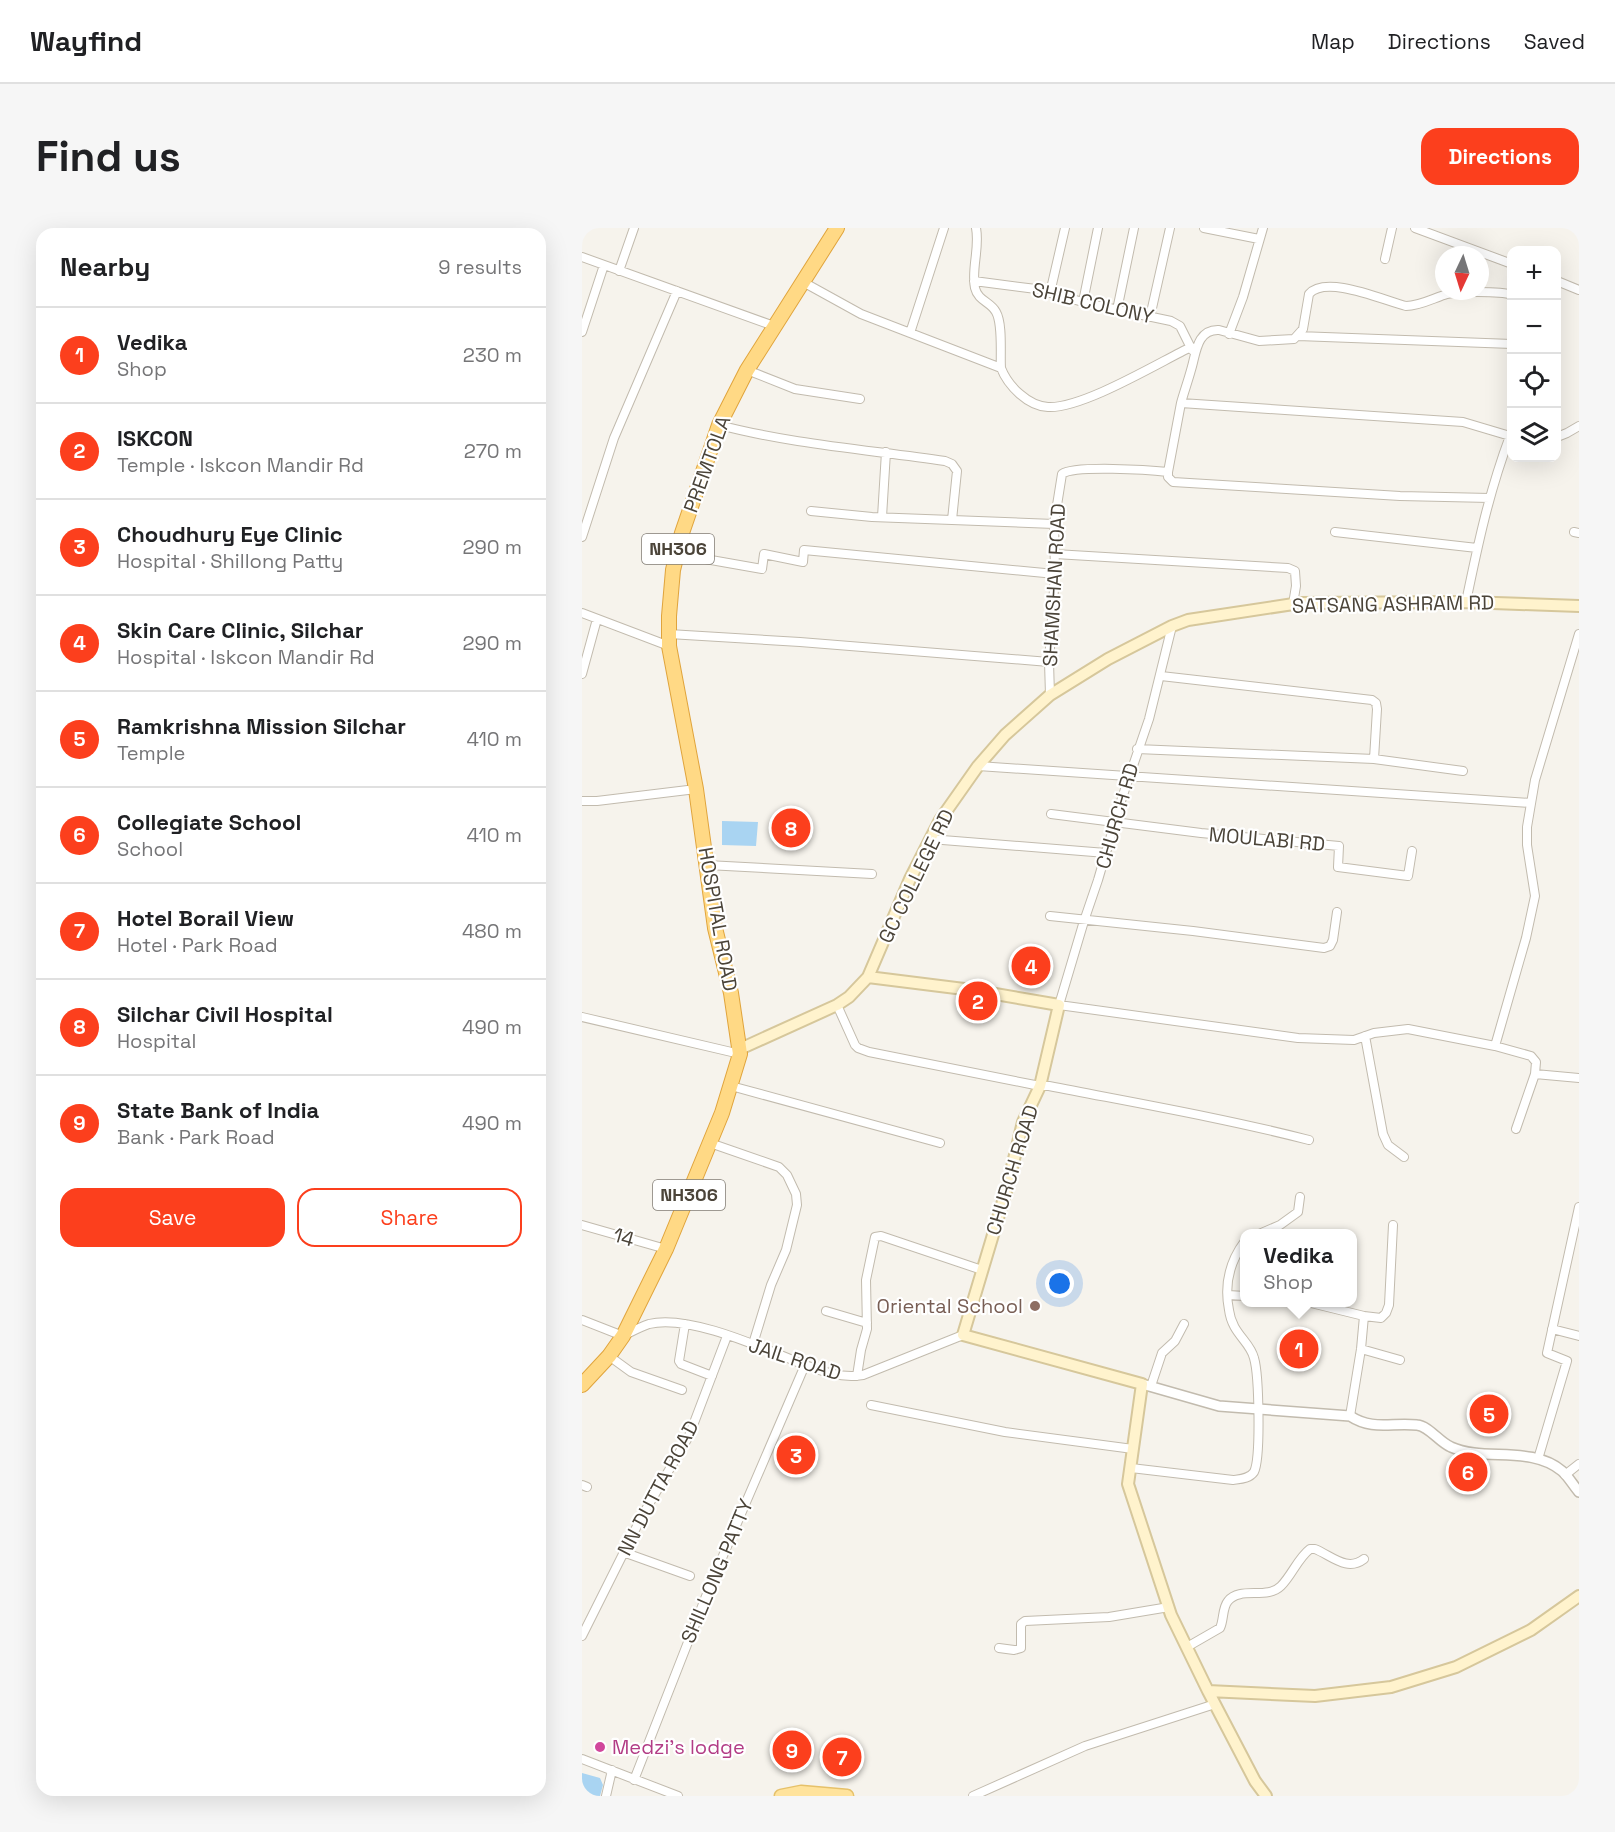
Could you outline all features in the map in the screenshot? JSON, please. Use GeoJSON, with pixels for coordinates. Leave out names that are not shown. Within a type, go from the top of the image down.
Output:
{"type":"FeatureCollection","features":[{"type":"Feature","properties":{"kind":"highway","name":"NH306"},"geometry":{"type":"LineString","coordinates":[[774,326],[837,228]]}},
{"type":"Feature","properties":{"kind":"highway","name":"PREMTOLA"},"geometry":{"type":"LineString","coordinates":[[696,789],[669,640],[672,578],[676,554],[719,424],[747,370],[774,326]]}},
{"type":"Feature","properties":{"kind":"highway","name":"HOSPITAL ROAD"},"geometry":{"type":"LineString","coordinates":[[696,789],[715,928],[731,993],[740,1052]]}},
{"type":"Feature","properties":{"kind":"highway","name":"NH306"},"geometry":{"type":"LineString","coordinates":[[582,1385],[609,1356],[623,1336],[666,1250],[710,1143],[731,1086],[740,1052]]}},
{"type":"Feature","properties":{"kind":"main road","name":"SATSANG ASHRAM RD"},"geometry":{"type":"LineString","coordinates":[[1172,626],[1188,620],[1293,604],[1466,602],[1579,606]]}},
{"type":"Feature","properties":{"kind":"main road","name":"GC COLLEGE RD"},"geometry":{"type":"LineString","coordinates":[[740,1052],[837,1005],[849,997],[868,977],[906,887],[940,820],[978,766],[1005,735],[1050,695],[1108,659],[1172,626]]}},
{"type":"Feature","properties":{"kind":"main road"},"geometry":{"type":"LineString","coordinates":[[868,977],[972,990],[1059,1005]]}},
{"type":"Feature","properties":{"kind":"main road","name":"CHURCH ROAD"},"geometry":{"type":"LineString","coordinates":[[963,1335],[1007,1188],[1023,1122],[1040,1086],[1059,1005]]}},
{"type":"Feature","properties":{"kind":"main road"},"geometry":{"type":"LineString","coordinates":[[963,1335],[1147,1385],[1128,1484],[1169,1607],[1208,1691],[1255,1781],[1266,1796]]}},
{"type":"Feature","properties":{"kind":"main road"},"geometry":{"type":"LineString","coordinates":[[1208,1691],[1315,1696],[1391,1687],[1456,1667],[1510,1641],[1531,1630],[1579,1596]]}},
{"type":"Feature","properties":{"kind":"main road"},"geometry":{"type":"LineString","coordinates":[[781,1796],[801,1792],[847,1796]]}},
{"type":"Feature","properties":{"kind":"street"},"geometry":{"type":"LineString","coordinates":[[620,271],[634,228]]}},
{"type":"Feature","properties":{"kind":"street"},"geometry":{"type":"LineString","coordinates":[[910,333],[944,228]]}},
{"type":"Feature","properties":{"kind":"street"},"geometry":{"type":"LineString","coordinates":[[976,228],[979,297],[993,308],[998,316],[1001,368],[1007,381],[1029,400],[1047,407],[1072,405],[1191,347],[1213,330],[1231,331],[1259,341],[1289,341],[1298,336],[1303,329],[1309,294],[1313,289],[1320,287],[1351,289],[1406,306],[1448,294],[1507,294]]}},
{"type":"Feature","properties":{"kind":"street"},"geometry":{"type":"LineString","coordinates":[[1050,293],[1065,228]]}},
{"type":"Feature","properties":{"kind":"street"},"geometry":{"type":"LineString","coordinates":[[1083,302],[1098,228]]}},
{"type":"Feature","properties":{"kind":"street"},"geometry":{"type":"LineString","coordinates":[[1117,310],[1134,228]]}},
{"type":"Feature","properties":{"kind":"street"},"geometry":{"type":"LineString","coordinates":[[1150,317],[1170,228]]}},
{"type":"Feature","properties":{"kind":"street"},"geometry":{"type":"LineString","coordinates":[[1204,228],[1259,239]]}},
{"type":"Feature","properties":{"kind":"street"},"geometry":{"type":"LineString","coordinates":[[1231,331],[1263,228]]}},
{"type":"Feature","properties":{"kind":"street"},"geometry":{"type":"LineString","coordinates":[[1385,259],[1392,228]]}},
{"type":"Feature","properties":{"kind":"street"},"geometry":{"type":"LineString","coordinates":[[1415,228],[1507,262]]}},
{"type":"Feature","properties":{"kind":"street"},"geometry":{"type":"LineString","coordinates":[[582,257],[774,326]]}},
{"type":"Feature","properties":{"kind":"street"},"geometry":{"type":"LineString","coordinates":[[582,332],[604,266]]}},
{"type":"Feature","properties":{"kind":"street"},"geometry":{"type":"LineString","coordinates":[[803,282],[861,314],[1001,368]]}},
{"type":"Feature","properties":{"kind":"street","name":"SHIB COLONY"},"geometry":{"type":"LineString","coordinates":[[977,282],[1050,293],[1171,321],[1183,330],[1191,347]]}},
{"type":"Feature","properties":{"kind":"street"},"geometry":{"type":"LineString","coordinates":[[1561,283],[1579,290]]}},
{"type":"Feature","properties":{"kind":"street"},"geometry":{"type":"LineString","coordinates":[[582,537],[614,438],[677,291]]}},
{"type":"Feature","properties":{"kind":"street"},"geometry":{"type":"LineString","coordinates":[[1298,336],[1507,344]]}},
{"type":"Feature","properties":{"kind":"street"},"geometry":{"type":"LineString","coordinates":[[1191,347],[1192,366],[1181,403],[1168,472],[1170,480],[1178,483],[1400,496],[1490,498]]}},
{"type":"Feature","properties":{"kind":"street"},"geometry":{"type":"LineString","coordinates":[[747,370],[795,388],[860,399]]}},
{"type":"Feature","properties":{"kind":"street"},"geometry":{"type":"LineString","coordinates":[[1181,403],[1463,422],[1507,432]]}},
{"type":"Feature","properties":{"kind":"street"},"geometry":{"type":"LineString","coordinates":[[719,424],[764,435],[945,461],[955,467],[957,476],[952,520]]}},
{"type":"Feature","properties":{"kind":"street"},"geometry":{"type":"LineString","coordinates":[[1561,435],[1579,426]]}},
{"type":"Feature","properties":{"kind":"street"},"geometry":{"type":"LineString","coordinates":[[1466,602],[1497,469],[1507,443]]}},
{"type":"Feature","properties":{"kind":"street"},"geometry":{"type":"LineString","coordinates":[[882,517],[886,452]]}},
{"type":"Feature","properties":{"kind":"street","name":"SHAMSHAN ROAD"},"geometry":{"type":"LineString","coordinates":[[1050,695],[1049,662],[1055,574],[1054,524],[1062,474],[1065,471],[1087,469],[1168,472]]}},
{"type":"Feature","properties":{"kind":"street"},"geometry":{"type":"LineString","coordinates":[[811,511],[882,517],[1054,524]]}},
{"type":"Feature","properties":{"kind":"street"},"geometry":{"type":"LineString","coordinates":[[1335,532],[1477,548]]}},
{"type":"Feature","properties":{"kind":"street"},"geometry":{"type":"LineString","coordinates":[[676,554],[762,569],[764,554],[803,562],[804,550],[1055,574]]}},
{"type":"Feature","properties":{"kind":"street"},"geometry":{"type":"LineString","coordinates":[[1055,554],[1288,568],[1295,571],[1296,578],[1293,604]]}},
{"type":"Feature","properties":{"kind":"street"},"geometry":{"type":"LineString","coordinates":[[582,613],[669,640],[800,642],[1049,662]]}},
{"type":"Feature","properties":{"kind":"street"},"geometry":{"type":"LineString","coordinates":[[582,674],[597,618]]}},
{"type":"Feature","properties":{"kind":"street","name":"CHURCH RD"},"geometry":{"type":"LineString","coordinates":[[1059,1005],[1137,749],[1149,719],[1172,626]]}},
{"type":"Feature","properties":{"kind":"street"},"geometry":{"type":"LineString","coordinates":[[1495,1046],[1526,938],[1535,896],[1527,845],[1527,827],[1535,780],[1579,634]]}},
{"type":"Feature","properties":{"kind":"street"},"geometry":{"type":"LineString","coordinates":[[1161,676],[1372,700],[1376,703],[1377,709],[1374,759]]}},
{"type":"Feature","properties":{"kind":"street"},"geometry":{"type":"LineString","coordinates":[[1137,749],[1374,759],[1463,771]]}},
{"type":"Feature","properties":{"kind":"street"},"geometry":{"type":"LineString","coordinates":[[978,766],[1531,802]]}},
{"type":"Feature","properties":{"kind":"street"},"geometry":{"type":"LineString","coordinates":[[582,801],[696,789]]}},
{"type":"Feature","properties":{"kind":"street"},"geometry":{"type":"LineString","coordinates":[[1051,814],[1114,823]]}},
{"type":"Feature","properties":{"kind":"street","name":"MOULABI RD"},"geometry":{"type":"LineString","coordinates":[[1114,823],[1339,846],[1338,867],[1408,876],[1412,851]]}},
{"type":"Feature","properties":{"kind":"street"},"geometry":{"type":"LineString","coordinates":[[930,839],[1106,853]]}},
{"type":"Feature","properties":{"kind":"street"},"geometry":{"type":"LineString","coordinates":[[707,865],[872,874]]}},
{"type":"Feature","properties":{"kind":"street"},"geometry":{"type":"LineString","coordinates":[[1050,916],[1324,948],[1330,946],[1333,940],[1337,912]]}},
{"type":"Feature","properties":{"kind":"street"},"geometry":{"type":"LineString","coordinates":[[837,1005],[855,1045],[862,1050],[1255,1126],[1309,1140]]}},
{"type":"Feature","properties":{"kind":"street"},"geometry":{"type":"LineString","coordinates":[[1059,1005],[1298,1038],[1354,1040],[1408,1029],[1495,1046],[1531,1056],[1536,1062],[1535,1074],[1516,1129]]}},
{"type":"Feature","properties":{"kind":"street"},"geometry":{"type":"LineString","coordinates":[[582,1017],[740,1052]]}},
{"type":"Feature","properties":{"kind":"street"},"geometry":{"type":"LineString","coordinates":[[1365,1036],[1383,1134],[1388,1144],[1404,1156]]}},
{"type":"Feature","properties":{"kind":"street"},"geometry":{"type":"LineString","coordinates":[[1535,1074],[1579,1078]]}},
{"type":"Feature","properties":{"kind":"street"},"geometry":{"type":"LineString","coordinates":[[731,1086],[856,1122],[940,1143]]}},
{"type":"Feature","properties":{"kind":"street"},"geometry":{"type":"LineString","coordinates":[[710,1143],[779,1167],[787,1175],[797,1198],[793,1228],[771,1285],[753,1344]]}},
{"type":"Feature","properties":{"kind":"street"},"geometry":{"type":"LineString","coordinates":[[1270,1229],[1280,1225],[1298,1212],[1300,1197]]}},
{"type":"Feature","properties":{"kind":"street"},"geometry":{"type":"LineString","coordinates":[[1538,1459],[1567,1361],[1547,1353],[1579,1207]]}},
{"type":"Feature","properties":{"kind":"street"},"geometry":{"type":"LineString","coordinates":[[1328,1307],[1381,1318],[1386,1313],[1389,1305],[1394,1225]]}},
{"type":"Feature","properties":{"kind":"street","name":"14"},"geometry":{"type":"LineString","coordinates":[[582,1226],[666,1250]]}},
{"type":"Feature","properties":{"kind":"street"},"geometry":{"type":"LineString","coordinates":[[857,1376],[867,1323],[866,1280],[875,1237],[878,1235],[982,1270]]}},
{"type":"Feature","properties":{"kind":"street"},"geometry":{"type":"LineString","coordinates":[[1131,1468],[1233,1480],[1249,1477],[1253,1473],[1258,1454],[1257,1377],[1254,1356],[1232,1326],[1228,1308],[1228,1281],[1232,1261],[1240,1249]]}},
{"type":"Feature","properties":{"kind":"street"},"geometry":{"type":"LineString","coordinates":[[1228,1295],[1240,1296]]}},
{"type":"Feature","properties":{"kind":"street"},"geometry":{"type":"LineString","coordinates":[[826,1311],[867,1323]]}},
{"type":"Feature","properties":{"kind":"street"},"geometry":{"type":"LineString","coordinates":[[1350,1416],[1364,1316]]}},
{"type":"Feature","properties":{"kind":"street"},"geometry":{"type":"LineString","coordinates":[[582,1320],[623,1336]]}},
{"type":"Feature","properties":{"kind":"street","name":"JAIL ROAD"},"geometry":{"type":"LineString","coordinates":[[623,1336],[648,1324],[667,1322],[685,1324],[753,1344],[805,1365],[841,1376],[857,1376],[963,1335]]}},
{"type":"Feature","properties":{"kind":"street"},"geometry":{"type":"LineString","coordinates":[[685,1324],[679,1361],[681,1364],[712,1376]]}},
{"type":"Feature","properties":{"kind":"street"},"geometry":{"type":"LineString","coordinates":[[1184,1324],[1174,1341],[1162,1353],[1147,1385],[1220,1406],[1350,1416],[1361,1423],[1374,1426],[1420,1425],[1449,1447],[1464,1451],[1520,1455],[1538,1459],[1561,1470],[1577,1486]]}},
{"type":"Feature","properties":{"kind":"street"},"geometry":{"type":"LineString","coordinates":[[1552,1329],[1579,1336]]}},
{"type":"Feature","properties":{"kind":"street","name":"NN DUTTA ROAD"},"geometry":{"type":"LineString","coordinates":[[582,1636],[654,1494],[686,1444],[727,1336]]}},
{"type":"Feature","properties":{"kind":"street"},"geometry":{"type":"LineString","coordinates":[[1361,1349],[1400,1360]]}},
{"type":"Feature","properties":{"kind":"street"},"geometry":{"type":"LineString","coordinates":[[609,1356],[631,1372],[682,1390]]}},
{"type":"Feature","properties":{"kind":"street","name":"SHILLONG PATTY"},"geometry":{"type":"LineString","coordinates":[[634,1780],[710,1586],[805,1365]]}},
{"type":"Feature","properties":{"kind":"street"},"geometry":{"type":"LineString","coordinates":[[871,1405],[1005,1432],[1133,1449]]}},
{"type":"Feature","properties":{"kind":"street"},"geometry":{"type":"LineString","coordinates":[[1565,1475],[1579,1464]]}},
{"type":"Feature","properties":{"kind":"street"},"geometry":{"type":"LineString","coordinates":[[1187,1647],[1215,1633],[1220,1628],[1225,1604],[1236,1595],[1273,1591],[1280,1587],[1310,1549],[1315,1548],[1340,1562],[1351,1565],[1364,1559]]}},
{"type":"Feature","properties":{"kind":"street"},"geometry":{"type":"LineString","coordinates":[[623,1552],[690,1576]]}},
{"type":"Feature","properties":{"kind":"street"},"geometry":{"type":"LineString","coordinates":[[999,1648],[1014,1650],[1021,1648],[1021,1624],[1025,1621],[1109,1617],[1169,1607]]}},
{"type":"Feature","properties":{"kind":"street"},"geometry":{"type":"LineString","coordinates":[[973,1796],[1085,1746],[1215,1704]]}},
{"type":"Feature","properties":{"kind":"street"},"geometry":{"type":"LineString","coordinates":[[582,1758],[678,1796]]}},
{"type":"Feature","properties":{"kind":"street"},"geometry":{"type":"LineString","coordinates":[[606,1796],[612,1770]]}},
{"type":"Feature","properties":{"kind":"water"},"geometry":{"type":"Polygon","coordinates":[[[722,821],[758,822],[756,846],[722,845],[722,821]]]}},
{"type":"Feature","properties":{"kind":"water"},"geometry":{"type":"Polygon","coordinates":[[[582,1773],[600,1778],[603,1785],[600,1796],[582,1796],[582,1773]]]}},
{"type":"Feature","properties":{"kind":"place","name":"Silchar Civil Hospital"},"geometry":{"type":"Point","coordinates":[791,828]}},
{"type":"Feature","properties":{"kind":"place","name":"Skin Care Clinic, Silchar"},"geometry":{"type":"Point","coordinates":[1031,966]}},
{"type":"Feature","properties":{"kind":"place","name":"ISKCON"},"geometry":{"type":"Point","coordinates":[978,1001]}},
{"type":"Feature","properties":{"kind":"place","name":"Oriental School"},"geometry":{"type":"Point","coordinates":[1035,1306]}},
{"type":"Feature","properties":{"kind":"place","name":"Vedika"},"geometry":{"type":"Point","coordinates":[1299,1349]}},
{"type":"Feature","properties":{"kind":"place","name":"Ramkrishna Mission Silchar"},"geometry":{"type":"Point","coordinates":[1489,1414]}},
{"type":"Feature","properties":{"kind":"place","name":"Choudhury Eye Clinic"},"geometry":{"type":"Point","coordinates":[796,1455]}},
{"type":"Feature","properties":{"kind":"place","name":"Collegiate School"},"geometry":{"type":"Point","coordinates":[1468,1472]}},
{"type":"Feature","properties":{"kind":"place","name":"Medzi's lodge"},"geometry":{"type":"Point","coordinates":[600,1747]}},
{"type":"Feature","properties":{"kind":"place","name":"State Bank of India"},"geometry":{"type":"Point","coordinates":[792,1750]}},
{"type":"Feature","properties":{"kind":"place","name":"Hotel Borail View"},"geometry":{"type":"Point","coordinates":[842,1757]}}]}
